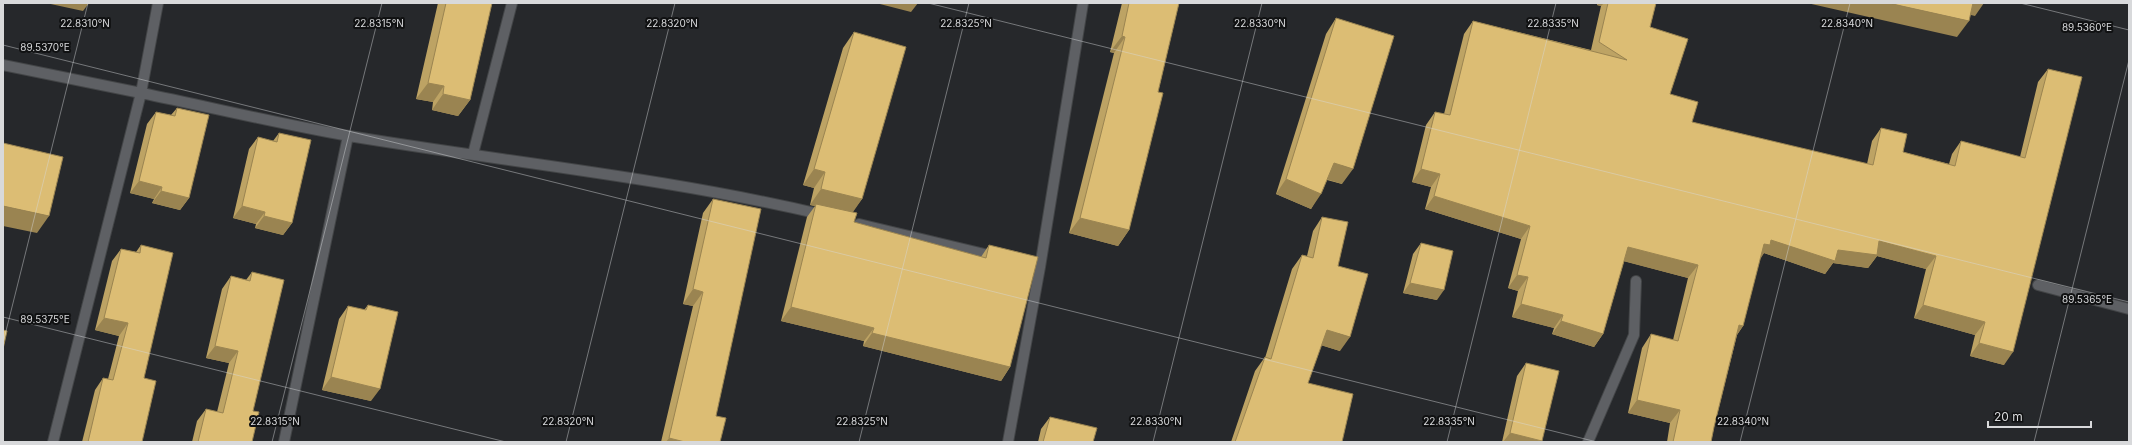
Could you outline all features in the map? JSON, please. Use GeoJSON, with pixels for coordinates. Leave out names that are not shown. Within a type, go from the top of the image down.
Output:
{"type":"FeatureCollection","features":[{"type":"Feature","properties":{"kind":"street"},"geometry":{"type":"LineString","coordinates":[[53,442],[141,93],[158,3]]}},
{"type":"Feature","properties":{"kind":"street"},"geometry":{"type":"LineString","coordinates":[[473,154],[512,3]]}},
{"type":"Feature","properties":{"kind":"street"},"geometry":{"type":"LineString","coordinates":[[1008,442],[1040,267],[1083,3]]}},
{"type":"Feature","properties":{"kind":"street"},"geometry":{"type":"LineString","coordinates":[[3,65],[348,136],[473,154],[762,200],[831,217]]}},
{"type":"Feature","properties":{"kind":"street"},"geometry":{"type":"LineString","coordinates":[[284,442],[348,136]]}},
{"type":"Feature","properties":{"kind":"street"},"geometry":{"type":"LineString","coordinates":[[847,221],[1040,267]]}},
{"type":"Feature","properties":{"kind":"street"},"geometry":{"type":"LineString","coordinates":[[1588,442],[1634,335],[1636,281]]}},
{"type":"Feature","properties":{"kind":"street"},"geometry":{"type":"LineString","coordinates":[[2038,285],[2129,309]]}},
{"type":"Feature","properties":{"kind":"building"},"geometry":{"type":"Polygon","coordinates":[[[446,3],[492,3],[470,100],[443,94],[444,86],[428,83],[446,3]]]}},
{"type":"Feature","properties":{"kind":"building"},"geometry":{"type":"Polygon","coordinates":[[[1129,3],[1179,3],[1158,92],[1163,93],[1129,230],[1080,218],[1125,37],[1122,36],[1129,3]]]}},
{"type":"Feature","properties":{"kind":"building"},"geometry":{"type":"Polygon","coordinates":[[[1608,3],[1656,3],[1650,27],[1688,39],[1670,94],[1698,102],[1692,122],[1873,165],[1881,128],[1907,134],[1903,152],[1955,166],[1961,141],[2025,158],[2048,69],[2082,77],[2013,352],[1979,343],[1985,322],[1923,305],[1936,256],[1879,241],[1877,255],[1838,250],[1835,261],[1771,240],[1770,245],[1764,244],[1743,326],[1739,325],[1711,442],[1673,442],[1680,410],[1637,400],[1651,334],[1678,341],[1698,265],[1628,247],[1603,334],[1561,321],[1563,315],[1521,304],[1528,277],[1517,275],[1530,226],[1434,196],[1440,174],[1421,169],[1435,112],[1450,115],[1473,21],[1627,60],[1599,42],[1608,3]]]}},
{"type":"Feature","properties":{"kind":"building"},"geometry":{"type":"Polygon","coordinates":[[[1888,3],[1973,3],[1969,21],[1888,3]]]}},
{"type":"Feature","properties":{"kind":"building"},"geometry":{"type":"Polygon","coordinates":[[[1336,18],[1394,36],[1353,169],[1334,163],[1321,194],[1286,179],[1336,18]]]}},
{"type":"Feature","properties":{"kind":"building"},"geometry":{"type":"Polygon","coordinates":[[[854,32],[906,47],[862,199],[821,189],[825,172],[814,169],[854,32]]]}},
{"type":"Feature","properties":{"kind":"building"},"geometry":{"type":"Polygon","coordinates":[[[177,108],[209,115],[189,198],[161,191],[162,187],[139,181],[156,112],[175,116],[177,108]]]}},
{"type":"Feature","properties":{"kind":"building"},"geometry":{"type":"Polygon","coordinates":[[[279,133],[311,140],[292,223],[264,216],[265,212],[242,206],[258,137],[277,142],[279,133]]]}},
{"type":"Feature","properties":{"kind":"building"},"geometry":{"type":"Polygon","coordinates":[[[3,143],[63,157],[49,216],[3,206],[3,143]]]}},
{"type":"Feature","properties":{"kind":"building"},"geometry":{"type":"Polygon","coordinates":[[[713,199],[761,209],[716,416],[726,418],[720,442],[685,442],[669,438],[703,292],[693,289],[713,199]]]}},
{"type":"Feature","properties":{"kind":"building"},"geometry":{"type":"Polygon","coordinates":[[[816,204],[857,213],[854,222],[986,258],[989,245],[1038,257],[1010,367],[872,333],[874,328],[791,307],[816,204]]]}},
{"type":"Feature","properties":{"kind":"building"},"geometry":{"type":"Polygon","coordinates":[[[1322,217],[1348,222],[1338,266],[1368,274],[1350,337],[1327,330],[1308,383],[1353,394],[1342,442],[1235,442],[1265,357],[1271,359],[1302,255],[1313,258],[1322,217]]]}},
{"type":"Feature","properties":{"kind":"building"},"geometry":{"type":"Polygon","coordinates":[[[1421,243],[1453,251],[1444,290],[1410,283],[1421,243]]]}},
{"type":"Feature","properties":{"kind":"building"},"geometry":{"type":"Polygon","coordinates":[[[141,245],[173,253],[144,378],[156,381],[142,442],[88,442],[103,378],[113,380],[128,323],[104,318],[121,249],[140,253],[141,245]]]}},
{"type":"Feature","properties":{"kind":"building"},"geometry":{"type":"Polygon","coordinates":[[[252,272],[284,280],[253,411],[259,412],[252,442],[198,442],[206,409],[223,413],[238,351],[215,346],[231,276],[250,281],[252,272]]]}},
{"type":"Feature","properties":{"kind":"building"},"geometry":{"type":"Polygon","coordinates":[[[368,305],[398,312],[380,389],[331,377],[348,306],[366,310],[368,305]]]}},
{"type":"Feature","properties":{"kind":"building"},"geometry":{"type":"Polygon","coordinates":[[[3,330],[7,331],[3,349],[3,330]]]}},
{"type":"Feature","properties":{"kind":"building"},"geometry":{"type":"Polygon","coordinates":[[[1526,363],[1559,371],[1542,441],[1510,433],[1526,363]]]}},
{"type":"Feature","properties":{"kind":"building"},"geometry":{"type":"Polygon","coordinates":[[[1050,417],[1097,428],[1093,442],[1043,442],[1050,417]]]}}]}
